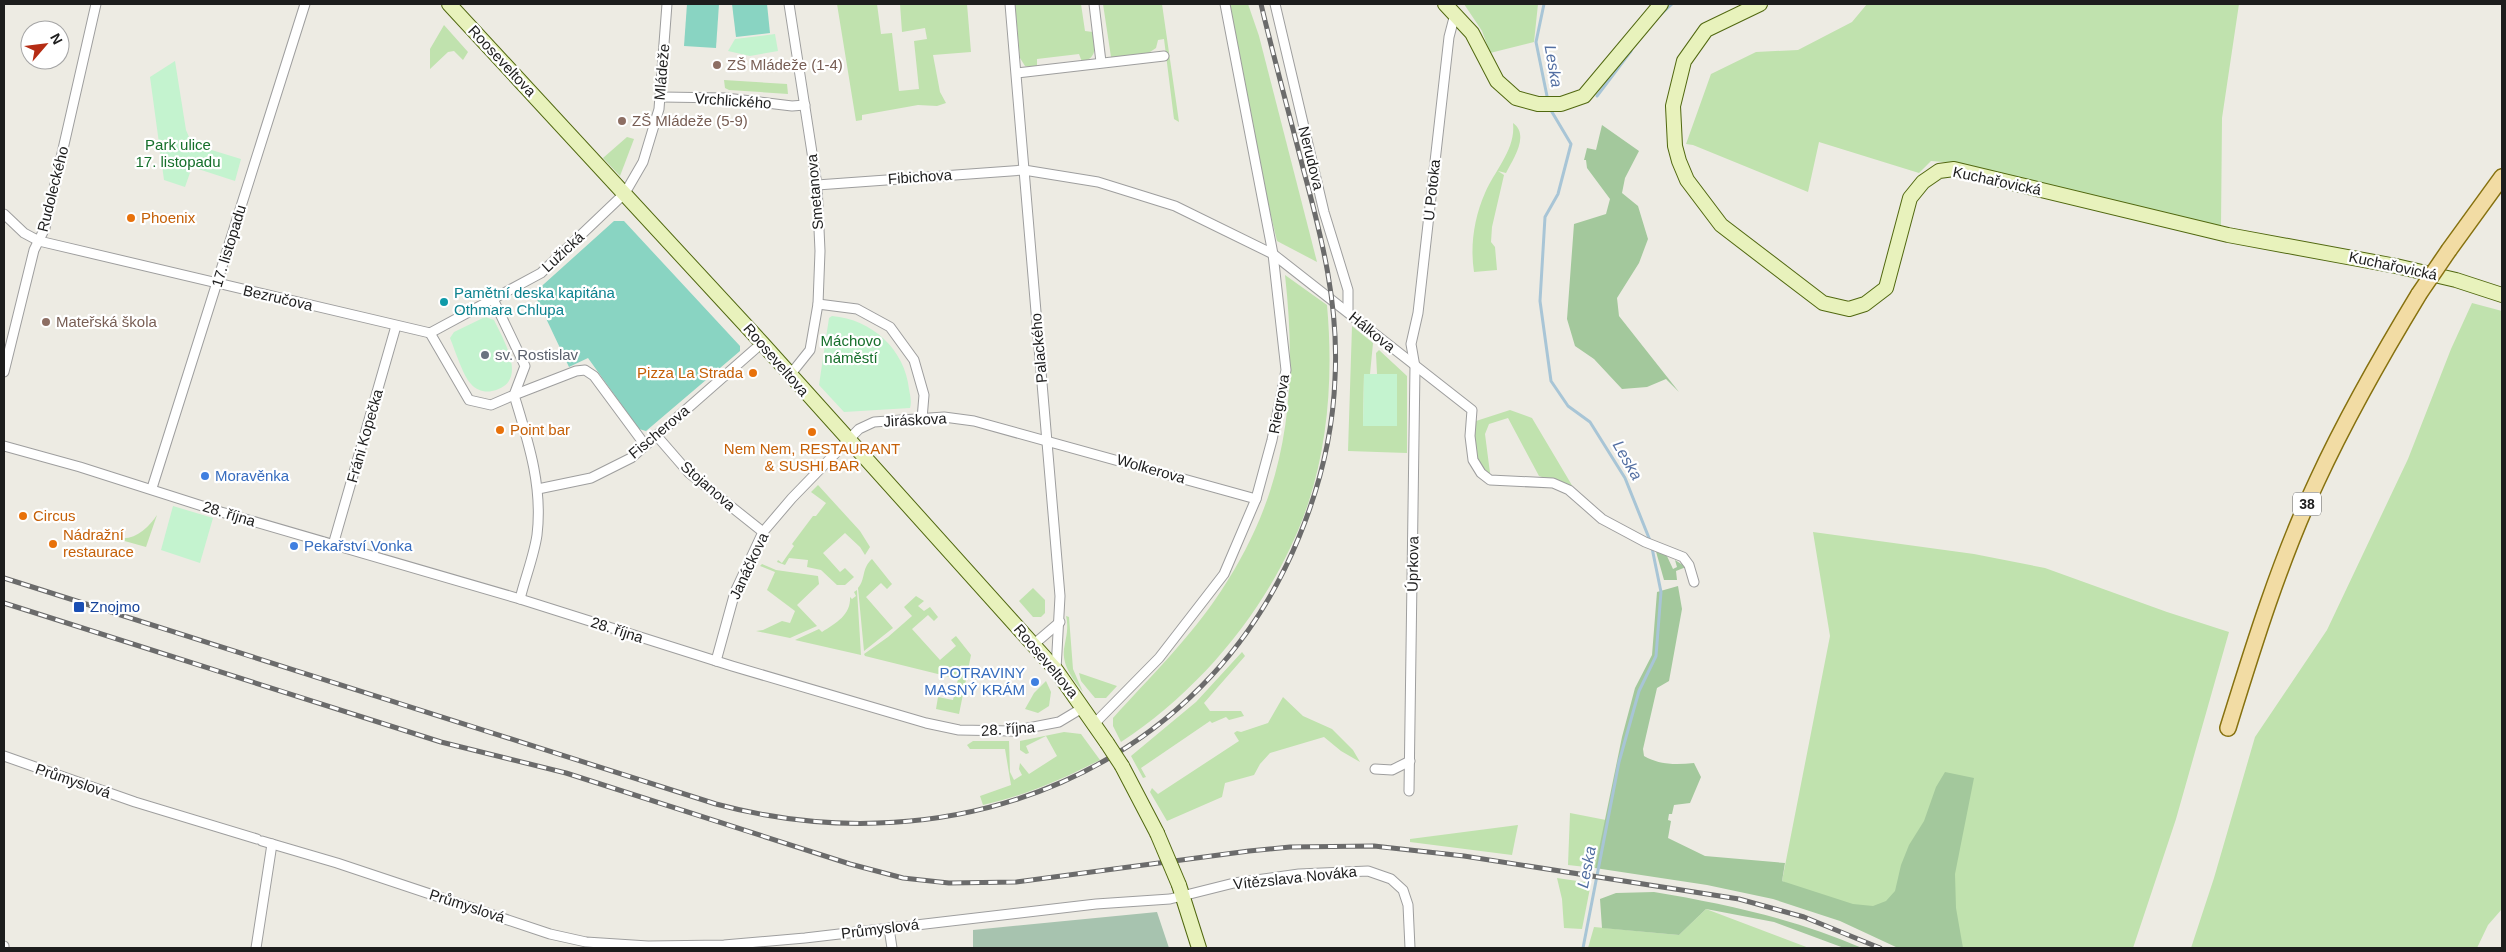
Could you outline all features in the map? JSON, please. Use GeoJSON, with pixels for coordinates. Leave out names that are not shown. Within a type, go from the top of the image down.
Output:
{"type":"FeatureCollection","features":[{"type":"Feature","properties":{"kind":"main road","name":"38"},"geometry":{"type":"LineString","coordinates":[[2228,728],[2282,563],[2316,482],[2378,362],[2419,294],[2502,177]]}},
{"type":"Feature","properties":{"kind":"street","name":"Rudoleckého"},"geometry":{"type":"LineString","coordinates":[[4,372],[34,250],[45,228],[96,4]]}},
{"type":"Feature","properties":{"kind":"street","name":"17. listopadu"},"geometry":{"type":"LineString","coordinates":[[152,488],[305,4]]}},
{"type":"Feature","properties":{"kind":"street","name":"Rooseveltova"},"geometry":{"type":"LineString","coordinates":[[449,4],[625,192],[1056,670],[1108,743],[1157,833],[1180,891],[1199,948]]}},
{"type":"Feature","properties":{"kind":"street","name":"Mládeže"},"geometry":{"type":"LineString","coordinates":[[625,192],[643,162],[662,96],[667,4]]}},
{"type":"Feature","properties":{"kind":"street","name":"Smetanova"},"geometry":{"type":"LineString","coordinates":[[789,4],[817,185],[820,251],[818,304],[810,350],[790,375]]}},
{"type":"Feature","properties":{"kind":"street","name":"Palackého"},"geometry":{"type":"LineString","coordinates":[[1010,4],[1060,596],[1056,670]]}},
{"type":"Feature","properties":{"kind":"street"},"geometry":{"type":"LineString","coordinates":[[1094,4],[1101,62]]}},
{"type":"Feature","properties":{"kind":"street","name":"Riegrova"},"geometry":{"type":"LineString","coordinates":[[1095,723],[1159,658],[1224,574],[1256,499],[1272,440],[1286,370],[1273,254],[1225,4]]}},
{"type":"Feature","properties":{"kind":"street","name":"Nerudova"},"geometry":{"type":"LineString","coordinates":[[1275,4],[1322,203],[1348,290],[1348,312]]}},
{"type":"Feature","properties":{"kind":"street"},"geometry":{"type":"LineString","coordinates":[[1450,9],[1472,33],[1497,82],[1516,98],[1538,104],[1561,104],[1584,96],[1662,4]]}},
{"type":"Feature","properties":{"kind":"street","name":"Kuchařovická"},"geometry":{"type":"LineString","coordinates":[[1760,4],[1706,30],[1684,62],[1673,106],[1675,146],[1687,180],[1721,225],[1823,303],[1849,309],[1866,304],[1886,288],[1910,198],[1923,182],[1939,171],[1954,169],[2228,235],[2396,266],[2456,280],[2502,295]]}},
{"type":"Feature","properties":{"kind":"street","name":"U Potoka"},"geometry":{"type":"LineString","coordinates":[[1415,367],[1412,344],[1418,313],[1449,37],[1450,9]]}},
{"type":"Feature","properties":{"kind":"street"},"geometry":{"type":"LineString","coordinates":[[1017,73],[1164,56]]}},
{"type":"Feature","properties":{"kind":"street","name":"Vrchlického"},"geometry":{"type":"LineString","coordinates":[[662,96],[726,98],[792,106],[805,105]]}},
{"type":"Feature","properties":{"kind":"street","name":"Hálkova"},"geometry":{"type":"LineString","coordinates":[[1024,170],[1098,182],[1175,206],[1273,254],[1472,410],[1470,436],[1473,460],[1481,473],[1490,480],[1553,483],[1569,490],[1602,519],[1645,542],[1683,558],[1689,565],[1694,582]]}},
{"type":"Feature","properties":{"kind":"street","name":"Fibichova"},"geometry":{"type":"LineString","coordinates":[[817,185],[1024,170]]}},
{"type":"Feature","properties":{"kind":"street","name":"Lužická"},"geometry":{"type":"LineString","coordinates":[[430,333],[541,273],[625,192]]}},
{"type":"Feature","properties":{"kind":"street"},"geometry":{"type":"LineString","coordinates":[[4,214],[24,232],[39,241]]}},
{"type":"Feature","properties":{"kind":"street","name":"Bezručova"},"geometry":{"type":"LineString","coordinates":[[39,241],[430,333]]}},
{"type":"Feature","properties":{"kind":"street"},"geometry":{"type":"LineString","coordinates":[[492,299],[525,366],[514,395],[533,454],[538,489],[537,536],[520,599]]}},
{"type":"Feature","properties":{"kind":"street"},"geometry":{"type":"LineString","coordinates":[[818,304],[857,309],[890,327],[914,360],[924,395],[922,419]]}},
{"type":"Feature","properties":{"kind":"street","name":"Fráni Kopečka"},"geometry":{"type":"LineString","coordinates":[[333,545],[396,326]]}},
{"type":"Feature","properties":{"kind":"street"},"geometry":{"type":"LineString","coordinates":[[430,333],[469,400],[491,405],[576,371],[585,370],[594,376],[644,445]]}},
{"type":"Feature","properties":{"kind":"street","name":"Fischerova"},"geometry":{"type":"LineString","coordinates":[[538,489],[591,478],[631,458],[762,343]]}},
{"type":"Feature","properties":{"kind":"street","name":"Úprkova"},"geometry":{"type":"LineString","coordinates":[[1409,791],[1415,367]]}},
{"type":"Feature","properties":{"kind":"street","name":"Jiráskova"},"geometry":{"type":"LineString","coordinates":[[848,441],[859,429],[874,422],[944,417],[974,421],[1046,439]]}},
{"type":"Feature","properties":{"kind":"street","name":"Stojanova"},"geometry":{"type":"LineString","coordinates":[[656,435],[689,473],[764,532]]}},
{"type":"Feature","properties":{"kind":"street","name":"Wolkerova"},"geometry":{"type":"LineString","coordinates":[[1046,439],[1256,499]]}},
{"type":"Feature","properties":{"kind":"street","name":"Janáčkova"},"geometry":{"type":"LineString","coordinates":[[716,661],[735,592],[764,532],[792,498],[848,441]]}},
{"type":"Feature","properties":{"kind":"street","name":"28. října"},"geometry":{"type":"LineString","coordinates":[[4,446],[152,488],[174,498],[520,599],[716,661],[926,723],[959,730],[986,732],[1036,728],[1059,722],[1084,707]]}},
{"type":"Feature","properties":{"kind":"street"},"geometry":{"type":"LineString","coordinates":[[1033,645],[1060,622]]}},
{"type":"Feature","properties":{"kind":"street","name":"Průmyslová"},"geometry":{"type":"LineString","coordinates":[[4,756],[135,802],[337,863],[550,934],[586,942],[648,946],[724,946],[1096,904],[1170,899],[1180,891]]}},
{"type":"Feature","properties":{"kind":"street"},"geometry":{"type":"LineString","coordinates":[[1375,769],[1392,770],[1410,761]]}},
{"type":"Feature","properties":{"kind":"street"},"geometry":{"type":"LineString","coordinates":[[256,948],[272,844]]}},
{"type":"Feature","properties":{"kind":"street","name":"Vítězslava Nováka"},"geometry":{"type":"LineString","coordinates":[[1180,891],[1339,871],[1368,870],[1396,883],[1405,895],[1410,948]]}},
{"type":"Feature","properties":{"kind":"street"},"geometry":{"type":"LineString","coordinates":[[889,928],[892,948]]}},
{"type":"Feature","properties":{"kind":"green space"},"geometry":{"type":"Polygon","coordinates":[[[837,4],[877,4],[881,34],[892,33],[899,91],[919,89],[914,41],[927,39],[925,28],[902,32],[900,4],[967,4],[971,52],[933,55],[940,92],[946,103],[937,106],[918,105],[862,115],[862,120],[856,121],[837,4]]]}},
{"type":"Feature","properties":{"kind":"green space"},"geometry":{"type":"Polygon","coordinates":[[[1015,4],[1081,4],[1085,31],[1093,32],[1095,47],[1091,58],[1082,62],[1079,54],[1037,59],[1037,66],[1033,68],[1025,66],[1020,58],[1015,4]]]}},
{"type":"Feature","properties":{"kind":"green space"},"geometry":{"type":"Polygon","coordinates":[[[1103,4],[1162,4],[1179,122],[1174,119],[1164,39],[1158,40],[1156,48],[1147,54],[1111,57],[1103,4]]]}},
{"type":"Feature","properties":{"kind":"green space"},"geometry":{"type":"Polygon","coordinates":[[[1228,4],[1248,4],[1259,36],[1317,262],[1277,241],[1264,187],[1228,4]]]}},
{"type":"Feature","properties":{"kind":"green space"},"geometry":{"type":"Polygon","coordinates":[[[1464,4],[1538,4],[1534,42],[1490,53],[1482,31],[1464,4]]]}},
{"type":"Feature","properties":{"kind":"green space"},"geometry":{"type":"Polygon","coordinates":[[[1867,4],[2239,4],[2222,118],[2221,227],[1956,163],[1931,161],[1919,173],[1819,142],[1808,192],[1693,145],[1686,144],[1711,74],[1756,52],[1798,50],[1852,22],[1867,4]]]}},
{"type":"Feature","properties":{"kind":"green space"},"geometry":{"type":"Polygon","coordinates":[[[444,25],[468,52],[463,60],[454,51],[448,52],[430,69],[430,49],[444,25]]]}},
{"type":"Feature","properties":{"kind":"green space"},"geometry":{"type":"Polygon","coordinates":[[[775,34],[778,51],[750,56],[728,51],[735,39],[775,34]]]}},
{"type":"Feature","properties":{"kind":"green space","name":"Park ulice 17. listopadu"},"geometry":{"type":"Polygon","coordinates":[[[175,61],[186,130],[192,144],[241,159],[235,181],[192,167],[185,187],[164,180],[150,77],[175,61]]]}},
{"type":"Feature","properties":{"kind":"green space"},"geometry":{"type":"Polygon","coordinates":[[[724,80],[787,84],[788,94],[729,90],[725,88],[724,80]]]}},
{"type":"Feature","properties":{"kind":"green space"},"geometry":{"type":"Polygon","coordinates":[[[1513,123],[1518,128],[1520,134],[1516,154],[1506,173],[1498,171],[1504,175],[1492,227],[1491,242],[1495,247],[1497,270],[1474,272],[1473,242],[1478,212],[1489,184],[1508,151],[1513,133],[1513,123]]]}},
{"type":"Feature","properties":{"kind":"green space"},"geometry":{"type":"Polygon","coordinates":[[[1602,125],[1639,151],[1625,178],[1622,193],[1638,206],[1648,239],[1639,263],[1617,298],[1619,316],[1679,392],[1666,379],[1647,387],[1622,389],[1594,359],[1575,346],[1567,319],[1574,224],[1606,214],[1610,199],[1587,168],[1586,160],[1584,160],[1587,148],[1596,150],[1602,125]]]}},
{"type":"Feature","properties":{"kind":"green space"},"geometry":{"type":"Polygon","coordinates":[[[627,137],[634,139],[620,176],[603,158],[627,137]]]}},
{"type":"Feature","properties":{"kind":"green space"},"geometry":{"type":"Polygon","coordinates":[[[1285,275],[1327,305],[1330,355],[1328,406],[1321,455],[1308,504],[1277,574],[1257,607],[1234,638],[1209,668],[1181,695],[1152,720],[1121,742],[1113,726],[1113,718],[1170,656],[1209,608],[1244,553],[1261,516],[1274,478],[1283,439],[1288,400],[1290,360],[1289,318],[1285,275]]]}},
{"type":"Feature","properties":{"kind":"green space"},"geometry":{"type":"Polygon","coordinates":[[[2472,303],[2502,311],[2502,909],[2488,925],[2477,948],[2191,948],[2214,878],[2255,737],[2327,630],[2408,459],[2451,349],[2472,303]]]}},
{"type":"Feature","properties":{"kind":"green space","name":"Máchovo náměstí"},"geometry":{"type":"Polygon","coordinates":[[[832,316],[847,318],[860,323],[884,339],[901,362],[906,375],[911,398],[910,408],[844,412],[819,385],[829,318],[832,316]]]}},
{"type":"Feature","properties":{"kind":"green space"},"geometry":{"type":"Polygon","coordinates":[[[485,317],[494,320],[508,350],[512,371],[510,379],[503,387],[489,392],[478,389],[468,380],[450,338],[454,332],[485,317]]]}},
{"type":"Feature","properties":{"kind":"green space"},"geometry":{"type":"Polygon","coordinates":[[[1352,326],[1373,343],[1370,374],[1364,374],[1363,426],[1397,426],[1397,375],[1377,374],[1376,353],[1379,350],[1407,376],[1407,453],[1348,451],[1352,326]]]}},
{"type":"Feature","properties":{"kind":"green space"},"geometry":{"type":"Polygon","coordinates":[[[1364,374],[1397,374],[1397,426],[1363,426],[1364,374]]]}},
{"type":"Feature","properties":{"kind":"green space"},"geometry":{"type":"Polygon","coordinates":[[[1510,410],[1532,418],[1573,487],[1539,476],[1508,418],[1489,424],[1485,434],[1490,473],[1485,473],[1475,454],[1476,421],[1510,410]]]}},
{"type":"Feature","properties":{"kind":"green space"},"geometry":{"type":"Polygon","coordinates":[[[818,485],[860,531],[870,547],[865,555],[860,547],[845,533],[823,553],[840,572],[845,568],[854,577],[845,585],[837,585],[821,570],[807,567],[808,560],[789,558],[785,565],[777,562],[778,560],[782,563],[794,546],[792,544],[813,516],[816,516],[826,503],[811,492],[818,485]]]}},
{"type":"Feature","properties":{"kind":"green space"},"geometry":{"type":"Polygon","coordinates":[[[173,506],[213,518],[200,563],[161,550],[173,506]]]}},
{"type":"Feature","properties":{"kind":"green space"},"geometry":{"type":"Polygon","coordinates":[[[157,515],[146,547],[121,540],[120,538],[131,537],[142,532],[157,515]]]}},
{"type":"Feature","properties":{"kind":"green space"},"geometry":{"type":"Polygon","coordinates":[[[1813,532],[1974,554],[2045,568],[2229,632],[2176,819],[2133,948],[1926,948],[1782,881],[1830,636],[1813,532]]]}},
{"type":"Feature","properties":{"kind":"green space"},"geometry":{"type":"Polygon","coordinates":[[[1655,548],[1666,554],[1673,569],[1677,567],[1675,560],[1686,567],[1676,571],[1677,580],[1664,580],[1655,548]]]}},
{"type":"Feature","properties":{"kind":"green space"},"geometry":{"type":"Polygon","coordinates":[[[872,559],[892,584],[887,589],[881,583],[866,597],[893,628],[864,651],[858,588],[866,566],[872,559]]]}},
{"type":"Feature","properties":{"kind":"green space"},"geometry":{"type":"Polygon","coordinates":[[[762,564],[776,570],[818,576],[819,584],[797,605],[817,626],[790,638],[756,631],[763,630],[782,621],[790,623],[795,611],[767,590],[775,572],[760,566],[762,564]]]}},
{"type":"Feature","properties":{"kind":"green space"},"geometry":{"type":"Polygon","coordinates":[[[1678,586],[1682,609],[1669,681],[1657,688],[1643,749],[1644,756],[1662,763],[1694,763],[1701,777],[1690,803],[1674,805],[1672,814],[1669,814],[1668,820],[1671,821],[1668,838],[1705,856],[1785,863],[1782,881],[1853,904],[1873,906],[1886,901],[1895,891],[1901,865],[1909,845],[1924,821],[1936,787],[1945,772],[1974,778],[1955,874],[1956,908],[1963,948],[1898,948],[1840,921],[1773,899],[1707,885],[1595,868],[1622,737],[1635,688],[1652,655],[1657,592],[1678,586]]]}},
{"type":"Feature","properties":{"kind":"green space"},"geometry":{"type":"Polygon","coordinates":[[[1033,588],[1045,600],[1045,613],[1041,617],[1033,617],[1019,601],[1033,588]]]}},
{"type":"Feature","properties":{"kind":"green space"},"geometry":{"type":"Polygon","coordinates":[[[857,590],[861,655],[795,640],[819,629],[822,632],[842,618],[848,609],[850,597],[852,599],[856,596],[854,592],[857,590]]]}},
{"type":"Feature","properties":{"kind":"green space"},"geometry":{"type":"Polygon","coordinates":[[[916,596],[924,601],[918,606],[924,611],[930,607],[938,617],[934,621],[928,615],[912,629],[940,660],[956,646],[951,640],[956,636],[971,655],[959,714],[936,709],[938,697],[953,700],[958,679],[865,656],[864,654],[888,637],[912,616],[904,607],[916,596]]]}},
{"type":"Feature","properties":{"kind":"green space"},"geometry":{"type":"Polygon","coordinates":[[[1066,616],[1069,617],[1073,669],[1083,692],[1066,667],[1064,649],[1067,629],[1066,616]]]}},
{"type":"Feature","properties":{"kind":"green space"},"geometry":{"type":"Polygon","coordinates":[[[1242,652],[1245,656],[1204,703],[1210,711],[1241,711],[1244,716],[1229,720],[1226,717],[1212,723],[1210,721],[1141,768],[1146,777],[1143,778],[1131,756],[1196,702],[1242,652]]]}},
{"type":"Feature","properties":{"kind":"green space"},"geometry":{"type":"Polygon","coordinates":[[[1079,673],[1117,686],[1106,698],[1095,698],[1081,681],[1079,673]]]}},
{"type":"Feature","properties":{"kind":"green space"},"geometry":{"type":"Polygon","coordinates":[[[1046,681],[1051,692],[1049,706],[1038,713],[1025,709],[1034,693],[1046,681]]]}},
{"type":"Feature","properties":{"kind":"green space"},"geometry":{"type":"Polygon","coordinates":[[[1283,697],[1303,716],[1332,729],[1353,750],[1360,762],[1341,751],[1324,737],[1270,753],[1260,764],[1254,775],[1225,783],[1222,797],[1167,821],[1150,792],[1152,788],[1158,794],[1239,741],[1234,733],[1237,731],[1241,732],[1268,723],[1283,697]]]}},
{"type":"Feature","properties":{"kind":"green space"},"geometry":{"type":"Polygon","coordinates":[[[1064,732],[1081,734],[1100,760],[1043,786],[983,805],[980,796],[1011,785],[1005,749],[970,749],[967,745],[973,741],[1009,741],[1010,772],[1014,780],[1022,775],[1019,769],[1020,763],[1029,774],[1057,756],[1046,736],[1026,746],[1029,753],[1026,754],[1020,750],[1020,741],[1064,732]]]}},
{"type":"Feature","properties":{"kind":"green space"},"geometry":{"type":"Polygon","coordinates":[[[1570,813],[1606,820],[1595,868],[1568,865],[1570,813]]]}},
{"type":"Feature","properties":{"kind":"green space"},"geometry":{"type":"Polygon","coordinates":[[[1518,825],[1512,855],[1410,842],[1410,839],[1518,825]]]}},
{"type":"Feature","properties":{"kind":"green space"},"geometry":{"type":"Polygon","coordinates":[[[1557,878],[1591,883],[1582,929],[1564,928],[1562,899],[1557,878]]]}},
{"type":"Feature","properties":{"kind":"green space"},"geometry":{"type":"Polygon","coordinates":[[[1654,892],[1707,902],[1786,921],[1862,948],[1844,948],[1774,922],[1706,909],[1679,935],[1602,928],[1600,899],[1616,893],[1654,892]]]}},
{"type":"Feature","properties":{"kind":"green space"},"geometry":{"type":"Polygon","coordinates":[[[1706,909],[1809,948],[1588,948],[1594,927],[1679,935],[1706,909]]]}},
{"type":"Feature","properties":{"kind":"green space"},"geometry":{"type":"Polygon","coordinates":[[[1157,912],[1169,948],[973,948],[973,930],[1157,912]]]}},
{"type":"Feature","properties":{"kind":"shaded area"},"geometry":{"type":"Polygon","coordinates":[[[687,4],[719,4],[716,48],[684,46],[687,4]]]}},
{"type":"Feature","properties":{"kind":"shaded area"},"geometry":{"type":"Polygon","coordinates":[[[732,4],[767,4],[770,33],[736,37],[732,4]]]}},
{"type":"Feature","properties":{"kind":"shaded area"},"geometry":{"type":"Polygon","coordinates":[[[614,221],[624,221],[740,346],[740,351],[646,431],[639,429],[588,358],[569,367],[534,293],[614,221]]]}},
{"type":"Feature","properties":{"kind":"waterway","name":"Leska"},"geometry":{"type":"LineString","coordinates":[[1544,4],[1536,42],[1548,101]]}},
{"type":"Feature","properties":{"kind":"waterway"},"geometry":{"type":"LineString","coordinates":[[1660,15],[1672,4]]}},
{"type":"Feature","properties":{"kind":"waterway"},"geometry":{"type":"LineString","coordinates":[[1597,96],[1631,51]]}},
{"type":"Feature","properties":{"kind":"waterway","name":"Leska"},"geometry":{"type":"LineString","coordinates":[[1549,107],[1571,144],[1558,194],[1545,217],[1540,301],[1551,381],[1568,406],[1590,422],[1625,478],[1651,543],[1661,592],[1656,656],[1639,691],[1619,762],[1583,948]]}},
{"type":"Feature","properties":{"kind":"railway"},"geometry":{"type":"LineString","coordinates":[[4,578],[716,804],[805,821],[894,822],[980,810],[1061,783],[1135,742],[1201,687],[1256,619],[1299,537],[1319,479],[1334,399],[1336,351],[1332,298],[1317,220],[1261,4]]}},
{"type":"Feature","properties":{"kind":"railway"},"geometry":{"type":"LineString","coordinates":[[4,603],[441,742],[566,773],[850,864],[903,878],[949,883],[1016,882],[1249,851],[1290,847],[1374,846],[1464,856],[1739,899],[1804,917],[1880,948]]}},
{"type":"Feature","properties":{"kind":"place","name":"ZŠ Mládeže (1-4)"},"geometry":{"type":"Point","coordinates":[717,65]}},
{"type":"Feature","properties":{"kind":"place","name":"ZŠ Mládeže (5-9)"},"geometry":{"type":"Point","coordinates":[622,121]}},
{"type":"Feature","properties":{"kind":"place","name":"Phoenix"},"geometry":{"type":"Point","coordinates":[131,218]}},
{"type":"Feature","properties":{"kind":"place","name":"Pamětní deska kapitána Othmara Chlupa"},"geometry":{"type":"Point","coordinates":[444,302]}},
{"type":"Feature","properties":{"kind":"place","name":"Mateřská škola"},"geometry":{"type":"Point","coordinates":[46,322]}},
{"type":"Feature","properties":{"kind":"place","name":"sv. Rostislav"},"geometry":{"type":"Point","coordinates":[485,355]}},
{"type":"Feature","properties":{"kind":"place","name":"Pizza La Strada"},"geometry":{"type":"Point","coordinates":[753,373]}},
{"type":"Feature","properties":{"kind":"place","name":"Point bar"},"geometry":{"type":"Point","coordinates":[500,430]}},
{"type":"Feature","properties":{"kind":"place","name":"Nem Nem, RESTAURANT & SUSHI BAR"},"geometry":{"type":"Point","coordinates":[812,432]}},
{"type":"Feature","properties":{"kind":"place","name":"Moravěnka"},"geometry":{"type":"Point","coordinates":[205,476]}},
{"type":"Feature","properties":{"kind":"place","name":"Circus"},"geometry":{"type":"Point","coordinates":[23,516]}},
{"type":"Feature","properties":{"kind":"place","name":"Nádražní restaurace"},"geometry":{"type":"Point","coordinates":[53,544]}},
{"type":"Feature","properties":{"kind":"place","name":"Pekařství Vonka"},"geometry":{"type":"Point","coordinates":[294,546]}},
{"type":"Feature","properties":{"kind":"place","name":"Znojmo"},"geometry":{"type":"Point","coordinates":[79,607]}},
{"type":"Feature","properties":{"kind":"place","name":"POTRAVINY MASNÝ KRÁM"},"geometry":{"type":"Point","coordinates":[1035,682]}}]}
